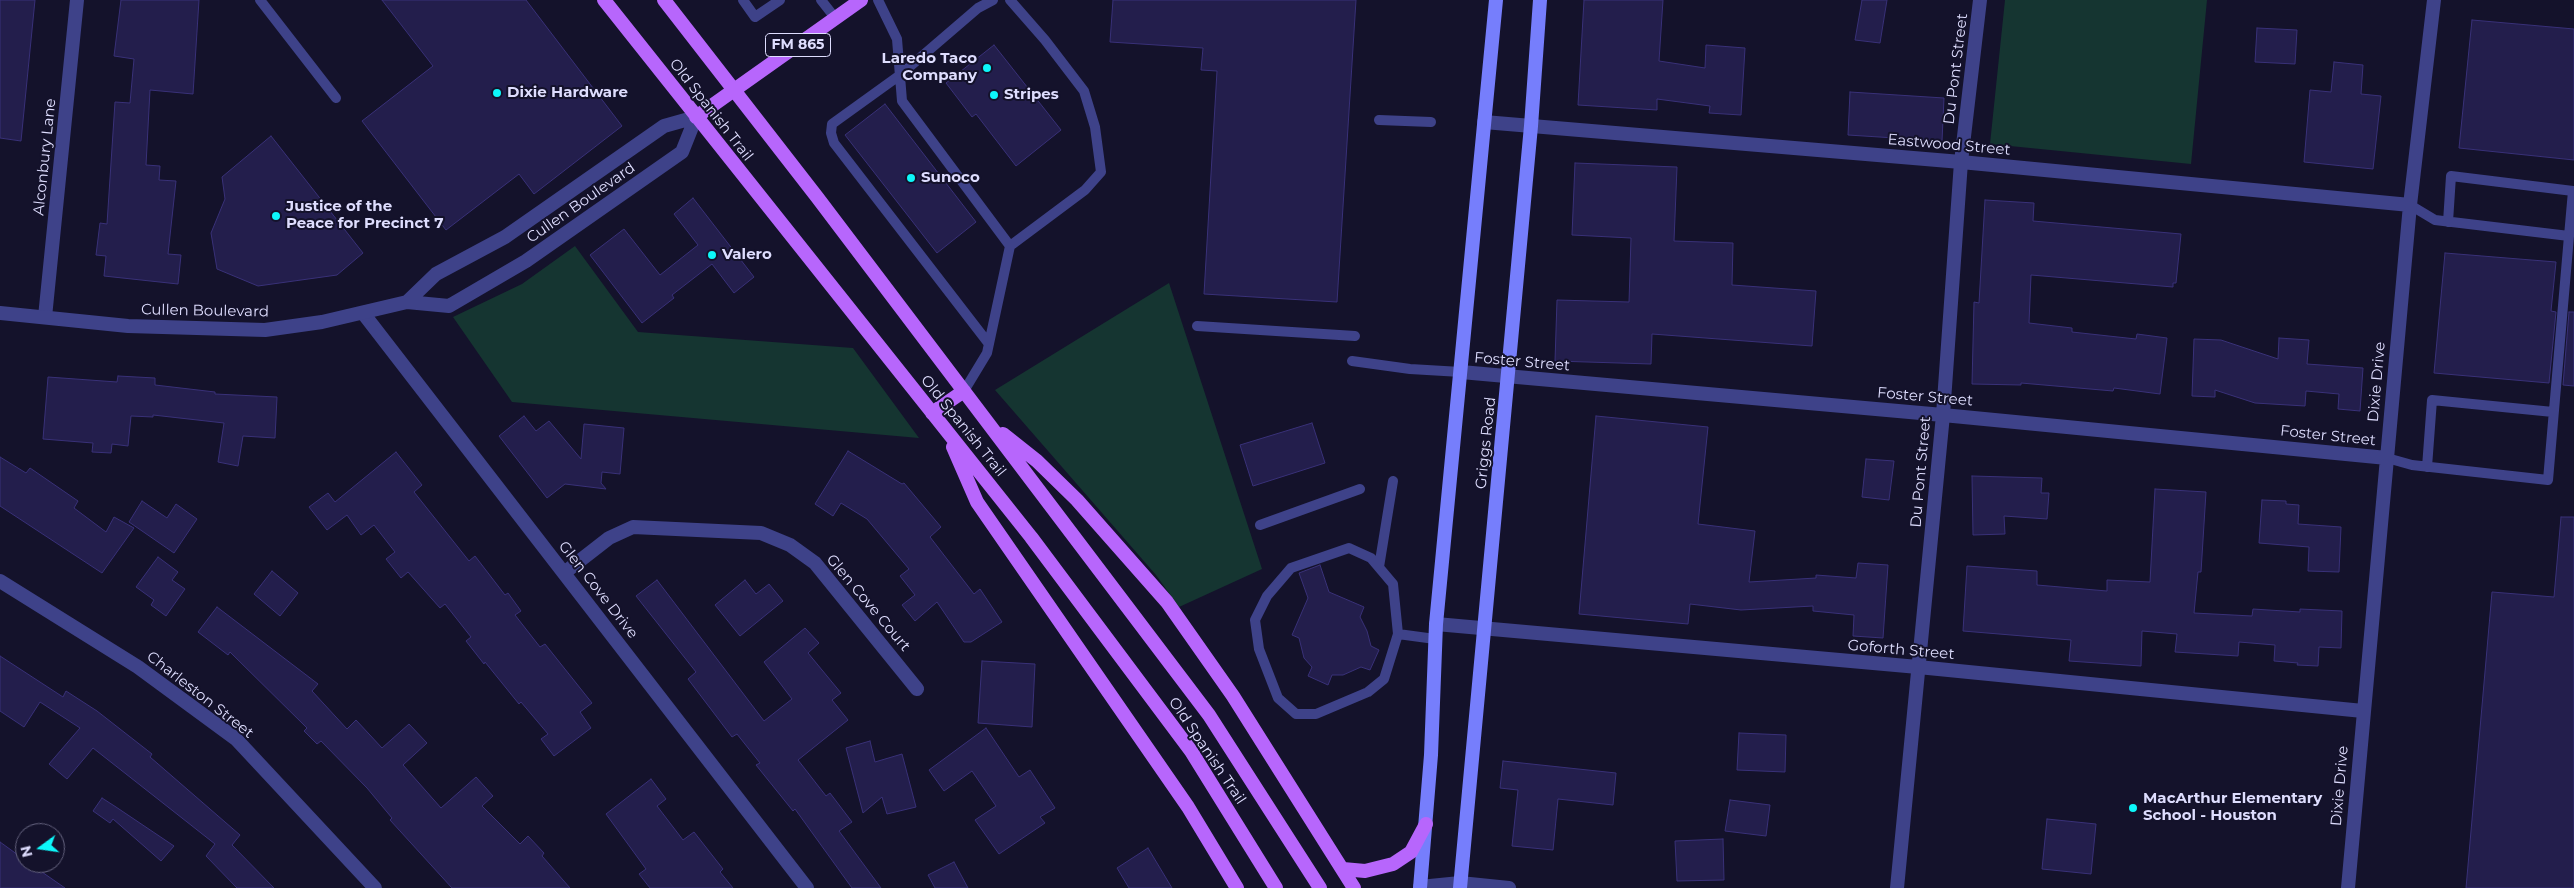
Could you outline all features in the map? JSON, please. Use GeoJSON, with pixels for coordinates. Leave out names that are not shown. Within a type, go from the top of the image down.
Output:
{"type":"FeatureCollection","features":[{"type":"Feature","properties":{"kind":"main road","name":"Old Spanish Trail"},"geometry":{"type":"LineString","coordinates":[[604,0],[946,431],[1032,536],[1191,751],[1276,888]]}},
{"type":"Feature","properties":{"kind":"main road","name":"Old Spanish Trail"},"geometry":{"type":"LineString","coordinates":[[664,0],[735,90],[1209,715],[1320,888]]}},
{"type":"Feature","properties":{"kind":"main road","name":"Cullen Boulevard"},"geometry":{"type":"LineString","coordinates":[[696,117],[861,0]]}},
{"type":"Feature","properties":{"kind":"main road"},"geometry":{"type":"LineString","coordinates":[[1420,888],[1426,824],[1436,632],[1496,0]]}},
{"type":"Feature","properties":{"kind":"main road","name":"Griggs Road"},"geometry":{"type":"LineString","coordinates":[[1460,886],[1531,126],[1540,0]]}},
{"type":"Feature","properties":{"kind":"main road"},"geometry":{"type":"LineString","coordinates":[[932,413],[964,391]]}},
{"type":"Feature","properties":{"kind":"main road"},"geometry":{"type":"LineString","coordinates":[[986,420],[1037,461],[1078,500],[1167,602],[1233,696],[1354,888]]}},
{"type":"Feature","properties":{"kind":"main road"},"geometry":{"type":"LineString","coordinates":[[946,431],[977,502],[1188,806],[1237,888]]}},
{"type":"Feature","properties":{"kind":"main road"},"geometry":{"type":"LineString","coordinates":[[1343,869],[1365,871],[1393,864],[1411,852],[1426,824]]}},
{"type":"Feature","properties":{"kind":"street","name":"Alconbury Lane"},"geometry":{"type":"LineString","coordinates":[[45,317],[77,0]]}},
{"type":"Feature","properties":{"kind":"street","name":"Du Pont Street"},"geometry":{"type":"LineString","coordinates":[[1897,888],[1943,415],[1961,162],[1980,0]]}},
{"type":"Feature","properties":{"kind":"street","name":"Dixie Drive"},"geometry":{"type":"LineString","coordinates":[[2348,888],[2410,205],[2434,0]]}},
{"type":"Feature","properties":{"kind":"street","name":"Cullen Boulevard"},"geometry":{"type":"LineString","coordinates":[[0,313],[128,326],[265,330],[322,322],[408,302],[448,306],[526,261],[682,152],[696,117]]}},
{"type":"Feature","properties":{"kind":"street","name":"Cullen Boulevard"},"geometry":{"type":"LineString","coordinates":[[408,302],[436,274],[505,237],[664,126],[696,117]]}},
{"type":"Feature","properties":{"kind":"street","name":"Eastwood Street"},"geometry":{"type":"LineString","coordinates":[[1484,122],[1961,162],[2410,205]]}},
{"type":"Feature","properties":{"kind":"street","name":"Glen Cove Drive"},"geometry":{"type":"LineString","coordinates":[[363,313],[807,888]]}},
{"type":"Feature","properties":{"kind":"street","name":"Foster Street"},"geometry":{"type":"LineString","coordinates":[[1460,372],[1943,415],[2386,458]]}},
{"type":"Feature","properties":{"kind":"street","name":"Glen Cove Court"},"geometry":{"type":"LineString","coordinates":[[564,574],[609,538],[633,527],[761,533],[790,545],[815,563],[918,689]]}},
{"type":"Feature","properties":{"kind":"street","name":"Charleston Street"},"geometry":{"type":"LineString","coordinates":[[0,581],[138,666],[236,738],[375,888]]}},
{"type":"Feature","properties":{"kind":"street","name":"Goforth Street"},"geometry":{"type":"LineString","coordinates":[[1436,632],[1484,630],[1918,667],[2363,711]]}},
{"type":"Feature","properties":{"kind":"street"},"geometry":{"type":"LineString","coordinates":[[1420,888],[1460,886],[1509,888]]}},
{"type":"Feature","properties":{"kind":"lane"},"geometry":{"type":"LineString","coordinates":[[260,0],[336,98]]}},
{"type":"Feature","properties":{"kind":"lane"},"geometry":{"type":"LineString","coordinates":[[742,0],[755,16],[780,0]]}},
{"type":"Feature","properties":{"kind":"lane"},"geometry":{"type":"LineString","coordinates":[[821,0],[836,19]]}},
{"type":"Feature","properties":{"kind":"lane"},"geometry":{"type":"LineString","coordinates":[[878,0],[897,39],[902,101],[1010,246]]}},
{"type":"Feature","properties":{"kind":"lane"},"geometry":{"type":"LineString","coordinates":[[989,344],[834,143],[832,124],[900,75],[978,8],[993,0]]}},
{"type":"Feature","properties":{"kind":"lane"},"geometry":{"type":"LineString","coordinates":[[964,391],[982,363],[989,344],[1010,246],[1095,182],[1101,172],[1094,127],[1084,92],[1045,40],[1010,0]]}},
{"type":"Feature","properties":{"kind":"lane"},"geometry":{"type":"LineString","coordinates":[[1379,120],[1431,122]]}},
{"type":"Feature","properties":{"kind":"lane"},"geometry":{"type":"LineString","coordinates":[[2386,458],[2427,467],[2548,480],[2573,191],[2452,176],[2448,222]]}},
{"type":"Feature","properties":{"kind":"lane"},"geometry":{"type":"LineString","coordinates":[[2410,205],[2435,220],[2569,236]]}},
{"type":"Feature","properties":{"kind":"lane"},"geometry":{"type":"LineString","coordinates":[[1197,326],[1355,336]]}},
{"type":"Feature","properties":{"kind":"lane"},"geometry":{"type":"LineString","coordinates":[[1352,360],[1410,369],[1460,372]]}},
{"type":"Feature","properties":{"kind":"lane"},"geometry":{"type":"LineString","coordinates":[[2427,467],[2432,400],[2553,412]]}},
{"type":"Feature","properties":{"kind":"lane"},"geometry":{"type":"LineString","coordinates":[[1379,568],[1393,481]]}},
{"type":"Feature","properties":{"kind":"lane"},"geometry":{"type":"LineString","coordinates":[[1260,525],[1360,489]]}},
{"type":"Feature","properties":{"kind":"lane"},"geometry":{"type":"LineString","coordinates":[[1349,548],[1371,558],[1393,584],[1398,634],[1384,679],[1368,692],[1316,714],[1296,714],[1278,698],[1260,649],[1255,620],[1267,596],[1291,568],[1349,548]]}},
{"type":"Feature","properties":{"kind":"lane"},"geometry":{"type":"LineString","coordinates":[[1398,634],[1436,632]]}},
{"type":"Feature","properties":{"kind":"green space"},"geometry":{"type":"Polygon","coordinates":[[[2005,0],[2207,0],[2191,164],[1990,144],[2005,0]]]}},
{"type":"Feature","properties":{"kind":"green space"},"geometry":{"type":"Polygon","coordinates":[[[575,246],[638,332],[853,348],[919,438],[512,402],[453,317],[522,284],[575,246]]]}},
{"type":"Feature","properties":{"kind":"green space"},"geometry":{"type":"Polygon","coordinates":[[[1169,283],[1262,569],[1179,607],[1156,575],[995,390],[1169,283]]]}},
{"type":"Feature","properties":{"kind":"building"},"geometry":{"type":"Polygon","coordinates":[[[0,0],[35,0],[21,141],[0,138],[0,0]]]}},
{"type":"Feature","properties":{"kind":"building"},"geometry":{"type":"Polygon","coordinates":[[[121,0],[199,0],[193,94],[150,90],[146,165],[160,166],[159,180],[176,181],[168,254],[181,255],[178,284],[104,276],[106,256],[96,255],[100,223],[107,224],[115,102],[130,103],[134,59],[114,56],[121,0]]]}},
{"type":"Feature","properties":{"kind":"building","name":"Dixie Hardware"},"geometry":{"type":"Polygon","coordinates":[[[382,0],[526,0],[622,126],[534,194],[519,174],[446,230],[362,121],[433,66],[382,0]]]}},
{"type":"Feature","properties":{"kind":"building"},"geometry":{"type":"Polygon","coordinates":[[[1113,0],[1356,0],[1337,302],[1204,294],[1217,71],[1201,70],[1203,48],[1110,42],[1113,0]]]}},
{"type":"Feature","properties":{"kind":"building"},"geometry":{"type":"Polygon","coordinates":[[[1584,0],[1663,0],[1659,61],[1705,68],[1706,45],[1745,48],[1741,115],[1709,113],[1710,106],[1657,99],[1657,110],[1578,105],[1584,0]]]}},
{"type":"Feature","properties":{"kind":"building"},"geometry":{"type":"Polygon","coordinates":[[[1862,0],[1887,0],[1880,43],[1855,40],[1862,0]]]}},
{"type":"Feature","properties":{"kind":"building"},"geometry":{"type":"Polygon","coordinates":[[[2472,20],[2574,29],[2574,160],[2459,148],[2472,20]]]}},
{"type":"Feature","properties":{"kind":"building"},"geometry":{"type":"Polygon","coordinates":[[[2257,28],[2297,30],[2295,64],[2255,62],[2257,28]]]}},
{"type":"Feature","properties":{"kind":"building","name":"Stripes"},"geometry":{"type":"Polygon","coordinates":[[[994,45],[1061,130],[1016,166],[976,114],[972,117],[946,83],[994,45]]]}},
{"type":"Feature","properties":{"kind":"building"},"geometry":{"type":"Polygon","coordinates":[[[2334,62],[2363,65],[2361,94],[2381,96],[2373,169],[2304,162],[2310,90],[2331,92],[2334,62]]]}},
{"type":"Feature","properties":{"kind":"building"},"geometry":{"type":"Polygon","coordinates":[[[1850,92],[1944,98],[1942,141],[1848,135],[1850,92]]]}},
{"type":"Feature","properties":{"kind":"building","name":"Sunoco"},"geometry":{"type":"Polygon","coordinates":[[[885,104],[976,222],[937,253],[845,135],[885,104]]]}},
{"type":"Feature","properties":{"kind":"building","name":"Justice of the Peace for Precinct 7"},"geometry":{"type":"Polygon","coordinates":[[[271,136],[363,253],[337,275],[258,286],[217,269],[211,233],[225,199],[222,177],[271,136]]]}},
{"type":"Feature","properties":{"kind":"building"},"geometry":{"type":"Polygon","coordinates":[[[1575,163],[1677,167],[1674,241],[1733,243],[1732,285],[1816,291],[1812,346],[1652,334],[1651,364],[1555,361],[1557,300],[1629,302],[1631,238],[1572,235],[1575,163]]]}},
{"type":"Feature","properties":{"kind":"building"},"geometry":{"type":"Polygon","coordinates":[[[693,198],[754,277],[734,293],[712,264],[672,295],[674,298],[642,323],[590,255],[624,229],[660,275],[698,245],[674,214],[693,198]]]}},
{"type":"Feature","properties":{"kind":"building"},"geometry":{"type":"Polygon","coordinates":[[[1985,200],[2034,203],[2033,221],[2181,234],[2176,283],[2173,283],[2173,287],[2031,275],[2029,323],[2072,328],[2072,332],[2136,339],[2137,334],[2167,338],[2160,394],[2114,388],[2113,391],[2021,383],[2021,385],[1972,384],[1974,302],[1979,303],[1985,200]]]}},
{"type":"Feature","properties":{"kind":"building"},"geometry":{"type":"Polygon","coordinates":[[[2445,253],[2556,262],[2551,311],[2556,312],[2549,383],[2434,373],[2445,253]]]}},
{"type":"Feature","properties":{"kind":"building"},"geometry":{"type":"Polygon","coordinates":[[[2569,312],[2574,312],[2574,386],[2563,385],[2569,312]]]}},
{"type":"Feature","properties":{"kind":"building"},"geometry":{"type":"Polygon","coordinates":[[[2279,338],[2309,340],[2307,364],[2363,368],[2360,411],[2338,409],[2339,394],[2306,391],[2305,406],[2255,403],[2215,390],[2215,397],[2192,396],[2194,339],[2221,340],[2278,359],[2279,338]]]}},
{"type":"Feature","properties":{"kind":"building"},"geometry":{"type":"Polygon","coordinates":[[[118,376],[155,378],[155,385],[215,392],[215,394],[277,397],[275,438],[243,436],[238,466],[218,462],[224,423],[153,415],[153,417],[131,416],[128,446],[112,444],[111,453],[92,452],[93,443],[43,439],[48,377],[117,382],[118,376]]]}},
{"type":"Feature","properties":{"kind":"building"},"geometry":{"type":"Polygon","coordinates":[[[524,416],[536,431],[549,421],[581,459],[584,424],[624,428],[620,474],[602,472],[601,483],[606,489],[565,484],[547,498],[499,436],[524,416]]]}},
{"type":"Feature","properties":{"kind":"building"},"geometry":{"type":"Polygon","coordinates":[[[1596,416],[1708,427],[1698,524],[1755,531],[1749,582],[1816,578],[1816,575],[1856,578],[1858,563],[1888,565],[1883,638],[1853,636],[1854,615],[1813,611],[1813,606],[1741,610],[1690,604],[1688,624],[1579,614],[1596,416]]]}},
{"type":"Feature","properties":{"kind":"building"},"geometry":{"type":"Polygon","coordinates":[[[1312,423],[1325,463],[1253,486],[1240,445],[1312,423]]]}},
{"type":"Feature","properties":{"kind":"building"},"geometry":{"type":"Polygon","coordinates":[[[848,451],[902,484],[904,483],[941,527],[930,537],[974,594],[980,589],[1002,622],[971,642],[964,642],[937,602],[915,621],[902,605],[915,595],[900,576],[909,569],[867,519],[841,503],[833,516],[815,504],[848,451]]]}},
{"type":"Feature","properties":{"kind":"building"},"geometry":{"type":"Polygon","coordinates":[[[396,452],[422,485],[414,492],[469,561],[475,556],[505,595],[508,593],[521,611],[515,615],[540,647],[545,644],[592,703],[580,712],[591,728],[554,756],[541,739],[548,734],[521,702],[519,704],[485,662],[484,664],[466,641],[471,637],[445,604],[440,608],[408,572],[401,578],[386,559],[395,552],[374,525],[361,535],[347,515],[327,530],[309,507],[328,493],[335,502],[396,452]]]}},
{"type":"Feature","properties":{"kind":"building"},"geometry":{"type":"Polygon","coordinates":[[[0,457],[26,473],[30,468],[78,501],[74,508],[106,532],[114,517],[134,528],[102,573],[0,506],[0,457]]]}},
{"type":"Feature","properties":{"kind":"building"},"geometry":{"type":"Polygon","coordinates":[[[1866,459],[1894,461],[1889,500],[1862,497],[1866,459]]]}},
{"type":"Feature","properties":{"kind":"building"},"geometry":{"type":"Polygon","coordinates":[[[1972,476],[2042,478],[2041,493],[2049,493],[2047,519],[2004,516],[2005,534],[1973,535],[1972,476]]]}},
{"type":"Feature","properties":{"kind":"building"},"geometry":{"type":"Polygon","coordinates":[[[2155,489],[2206,492],[2201,572],[2198,572],[2194,613],[2252,616],[2253,609],[2300,612],[2300,609],[2342,611],[2341,648],[2319,647],[2318,666],[2297,665],[2298,663],[2274,661],[2275,645],[2239,642],[2238,656],[2175,652],[2177,634],[2142,631],[2141,666],[2069,661],[2071,640],[1963,631],[1967,566],[2037,571],[2037,585],[2107,591],[2107,580],[2150,582],[2155,489]]]}},
{"type":"Feature","properties":{"kind":"building"},"geometry":{"type":"Polygon","coordinates":[[[2262,500],[2286,501],[2286,504],[2299,505],[2298,524],[2341,527],[2339,572],[2308,571],[2309,547],[2259,543],[2262,500]]]}},
{"type":"Feature","properties":{"kind":"building"},"geometry":{"type":"Polygon","coordinates":[[[142,501],[167,518],[176,504],[197,519],[174,553],[129,522],[142,501]]]}},
{"type":"Feature","properties":{"kind":"building"},"geometry":{"type":"Polygon","coordinates":[[[2561,517],[2574,517],[2574,888],[2466,888],[2492,592],[2554,597],[2561,517]]]}},
{"type":"Feature","properties":{"kind":"building"},"geometry":{"type":"Polygon","coordinates":[[[158,557],[178,572],[172,580],[185,589],[166,616],[151,605],[154,600],[136,587],[158,557]]]}},
{"type":"Feature","properties":{"kind":"building"},"geometry":{"type":"Polygon","coordinates":[[[1320,565],[1329,592],[1364,607],[1360,617],[1367,631],[1371,646],[1379,650],[1370,670],[1361,667],[1343,675],[1332,675],[1328,685],[1308,676],[1312,667],[1304,658],[1299,638],[1292,635],[1308,598],[1299,573],[1320,565]]]}},
{"type":"Feature","properties":{"kind":"building"},"geometry":{"type":"Polygon","coordinates":[[[272,571],[298,593],[280,616],[254,594],[272,571]]]}},
{"type":"Feature","properties":{"kind":"building"},"geometry":{"type":"Polygon","coordinates":[[[657,580],[764,721],[792,699],[764,662],[805,628],[819,643],[808,653],[841,693],[832,700],[848,720],[798,760],[826,796],[830,793],[852,822],[839,831],[881,888],[852,888],[795,809],[793,811],[756,765],[760,763],[737,734],[732,737],[688,679],[696,672],[636,596],[657,580]]]}},
{"type":"Feature","properties":{"kind":"building"},"geometry":{"type":"Polygon","coordinates":[[[745,580],[756,594],[769,584],[783,601],[740,636],[715,605],[745,580]]]}},
{"type":"Feature","properties":{"kind":"building"},"geometry":{"type":"Polygon","coordinates":[[[217,607],[318,684],[312,691],[347,729],[356,720],[382,748],[409,724],[427,743],[403,765],[441,808],[476,777],[493,796],[482,806],[520,844],[528,836],[544,853],[542,856],[570,888],[452,888],[390,820],[392,818],[367,788],[321,741],[317,744],[304,731],[307,728],[230,652],[228,655],[198,632],[217,607]]]}},
{"type":"Feature","properties":{"kind":"building"},"geometry":{"type":"Polygon","coordinates":[[[0,656],[63,697],[66,691],[97,711],[152,754],[150,757],[240,835],[232,845],[274,888],[237,888],[206,856],[215,844],[93,748],[67,779],[49,764],[80,728],[40,702],[24,727],[0,711],[0,656]]]}},
{"type":"Feature","properties":{"kind":"building"},"geometry":{"type":"Polygon","coordinates":[[[982,661],[1035,664],[1032,727],[978,723],[982,661]]]}},
{"type":"Feature","properties":{"kind":"building"},"geometry":{"type":"Polygon","coordinates":[[[986,728],[1019,777],[1030,770],[1055,808],[1040,817],[1045,823],[999,854],[975,820],[996,806],[972,771],[944,791],[929,770],[986,728]]]}},
{"type":"Feature","properties":{"kind":"building"},"geometry":{"type":"Polygon","coordinates":[[[1739,733],[1786,735],[1785,772],[1737,770],[1739,733]]]}},
{"type":"Feature","properties":{"kind":"building"},"geometry":{"type":"Polygon","coordinates":[[[870,741],[875,762],[902,754],[916,807],[887,814],[882,797],[863,813],[846,748],[870,741]]]}},
{"type":"Feature","properties":{"kind":"building"},"geometry":{"type":"Polygon","coordinates":[[[1503,761],[1616,773],[1613,805],[1558,799],[1553,850],[1512,846],[1518,790],[1500,788],[1503,761]]]}},
{"type":"Feature","properties":{"kind":"building"},"geometry":{"type":"Polygon","coordinates":[[[651,779],[666,799],[657,806],[683,840],[694,832],[723,869],[720,872],[733,888],[650,888],[639,874],[646,869],[606,814],[651,779]]]}},
{"type":"Feature","properties":{"kind":"building"},"geometry":{"type":"Polygon","coordinates":[[[102,798],[174,846],[161,861],[113,819],[110,823],[93,811],[102,798]]]}},
{"type":"Feature","properties":{"kind":"building"},"geometry":{"type":"Polygon","coordinates":[[[1730,800],[1770,805],[1766,836],[1725,831],[1730,800]]]}},
{"type":"Feature","properties":{"kind":"building"},"geometry":{"type":"Polygon","coordinates":[[[2047,819],[2096,824],[2091,874],[2042,869],[2047,819]]]}},
{"type":"Feature","properties":{"kind":"building"},"geometry":{"type":"Polygon","coordinates":[[[1723,839],[1724,880],[1677,881],[1675,841],[1723,839]]]}},
{"type":"Feature","properties":{"kind":"building"},"geometry":{"type":"Polygon","coordinates":[[[0,842],[15,853],[15,873],[43,873],[65,888],[0,888],[0,842]]]}},
{"type":"Feature","properties":{"kind":"building"},"geometry":{"type":"Polygon","coordinates":[[[1148,848],[1172,888],[1129,888],[1117,868],[1148,848]]]}},
{"type":"Feature","properties":{"kind":"building"},"geometry":{"type":"Polygon","coordinates":[[[954,862],[968,888],[935,888],[928,875],[954,862]]]}},
{"type":"Feature","properties":{"kind":"place","name":"Laredo Taco Company"},"geometry":{"type":"Point","coordinates":[987,68]}},
{"type":"Feature","properties":{"kind":"place","name":"Dixie Hardware"},"geometry":{"type":"Point","coordinates":[497,93]}},
{"type":"Feature","properties":{"kind":"place","name":"Stripes"},"geometry":{"type":"Point","coordinates":[994,95]}},
{"type":"Feature","properties":{"kind":"place","name":"Sunoco"},"geometry":{"type":"Point","coordinates":[911,178]}},
{"type":"Feature","properties":{"kind":"place","name":"Justice of the Peace for Precinct 7"},"geometry":{"type":"Point","coordinates":[276,216]}},
{"type":"Feature","properties":{"kind":"place","name":"Valero"},"geometry":{"type":"Point","coordinates":[712,255]}},
{"type":"Feature","properties":{"kind":"place","name":"MacArthur Elementary School - Houston"},"geometry":{"type":"Point","coordinates":[2133,808]}}]}
